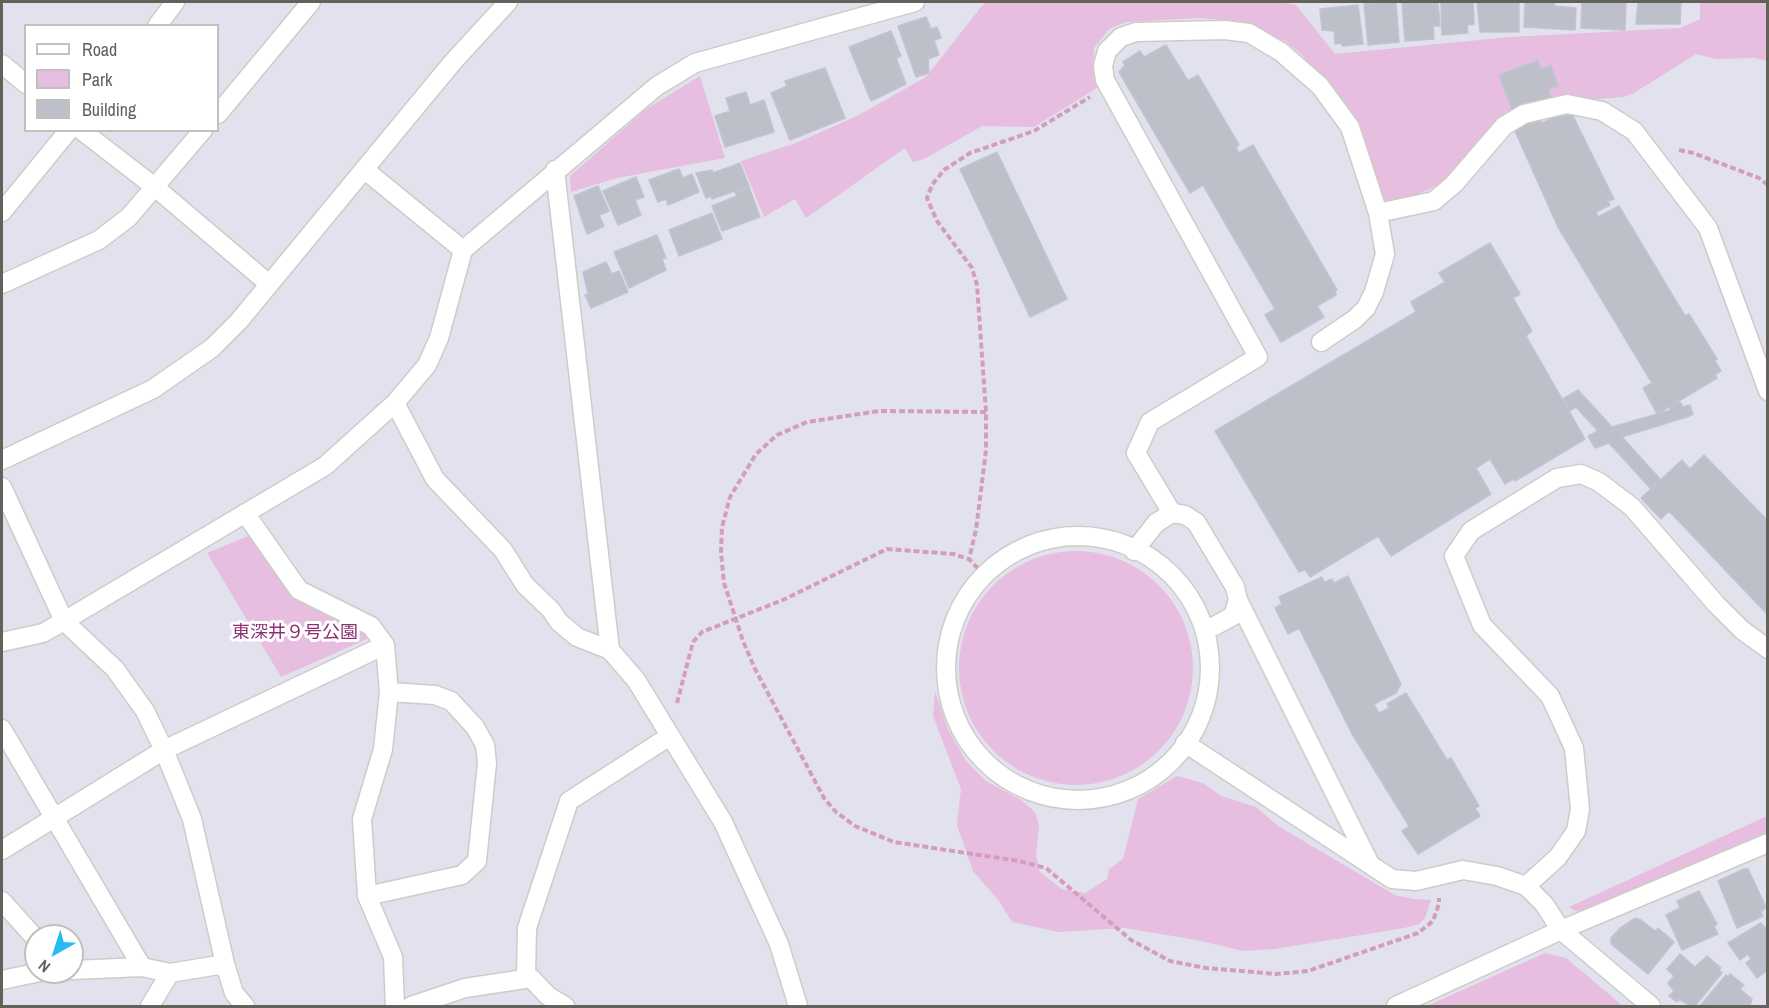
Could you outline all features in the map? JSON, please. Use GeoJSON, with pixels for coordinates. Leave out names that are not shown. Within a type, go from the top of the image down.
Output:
{"type":"FeatureCollection","features":[{"type":"Feature","properties":{"kind":"street"},"geometry":{"type":"LineString","coordinates":[[158,24],[175,2]]}},
{"type":"Feature","properties":{"kind":"street"},"geometry":{"type":"LineString","coordinates":[[219,113],[311,2]]}},
{"type":"Feature","properties":{"kind":"street"},"geometry":{"type":"LineString","coordinates":[[2,460],[153,389],[191,364],[239,321],[491,17],[508,2]]}},
{"type":"Feature","properties":{"kind":"street"},"geometry":{"type":"LineString","coordinates":[[2,642],[43,633],[325,466],[395,403],[426,365],[439,338],[464,250],[555,170],[657,86],[694,63],[874,7],[915,2]]}},
{"type":"Feature","properties":{"kind":"street"},"geometry":{"type":"LineString","coordinates":[[1172,513],[1136,453],[1150,422],[1258,357],[1109,86],[1103,66],[1107,51],[1121,37],[1136,32],[1225,30],[1249,33],[1281,52],[1320,86],[1350,127],[1378,213],[1385,254],[1374,292],[1365,308],[1355,319],[1322,342]]}},
{"type":"Feature","properties":{"kind":"street"},"geometry":{"type":"LineString","coordinates":[[2,64],[24,82]]}},
{"type":"Feature","properties":{"kind":"street"},"geometry":{"type":"LineString","coordinates":[[1378,213],[1434,201],[1454,184],[1504,126],[1524,114],[1567,104],[1602,111],[1634,131],[1708,228],[1767,391]]}},
{"type":"Feature","properties":{"kind":"street"},"geometry":{"type":"LineString","coordinates":[[2,212],[67,132]]}},
{"type":"Feature","properties":{"kind":"street"},"geometry":{"type":"LineString","coordinates":[[84,132],[156,188],[269,284]]}},
{"type":"Feature","properties":{"kind":"street"},"geometry":{"type":"LineString","coordinates":[[2,284],[99,240],[129,217],[201,132]]}},
{"type":"Feature","properties":{"kind":"street"},"geometry":{"type":"LineString","coordinates":[[365,170],[464,250]]}},
{"type":"Feature","properties":{"kind":"street"},"geometry":{"type":"LineString","coordinates":[[555,170],[610,650]]}},
{"type":"Feature","properties":{"kind":"street"},"geometry":{"type":"LineString","coordinates":[[395,403],[435,479],[503,550],[525,585],[551,610],[559,622],[577,637],[610,650],[636,680],[723,822],[779,944],[798,1006]]}},
{"type":"Feature","properties":{"kind":"street"},"geometry":{"type":"LineString","coordinates":[[1526,886],[1558,856],[1576,831],[1580,809],[1574,748],[1550,696],[1482,625],[1454,556],[1471,531],[1557,478],[1581,474],[1599,482],[1632,507],[1716,604],[1742,630],[1767,649]]}},
{"type":"Feature","properties":{"kind":"street"},"geometry":{"type":"LineString","coordinates":[[2,487],[64,621],[115,669],[145,711],[164,750],[192,819],[225,964],[234,993],[245,1006]]}},
{"type":"Feature","properties":{"kind":"street"},"geometry":{"type":"LineString","coordinates":[[245,513],[299,590],[371,626],[385,645],[388,692],[383,749],[362,819],[367,896],[393,957],[395,1006]]}},
{"type":"Feature","properties":{"kind":"street"},"geometry":{"type":"LineString","coordinates":[[1134,551],[1156,523],[1172,513],[1185,515],[1196,522],[1235,587],[1238,600],[1370,865]]}},
{"type":"Feature","properties":{"kind":"street"},"geometry":{"type":"LineString","coordinates":[[1068,536],[1110,539],[1134,551],[1152,558],[1185,590],[1205,631],[1210,676],[1200,721],[1175,759],[1139,787],[1095,800],[1049,798],[1010,782],[978,756],[956,720],[945,679],[948,637],[964,599],[992,567],[1027,545],[1068,536]]}},
{"type":"Feature","properties":{"kind":"street"},"geometry":{"type":"LineString","coordinates":[[1205,631],[1233,616],[1238,600]]}},
{"type":"Feature","properties":{"kind":"street"},"geometry":{"type":"LineString","coordinates":[[2,850],[164,750],[385,645]]}},
{"type":"Feature","properties":{"kind":"street"},"geometry":{"type":"LineString","coordinates":[[367,896],[462,874],[477,861],[487,763],[485,745],[475,727],[451,701],[435,695],[388,692]]}},
{"type":"Feature","properties":{"kind":"street"},"geometry":{"type":"LineString","coordinates":[[2,729],[142,967]]}},
{"type":"Feature","properties":{"kind":"street"},"geometry":{"type":"LineString","coordinates":[[526,978],[527,928],[569,801],[670,736]]}},
{"type":"Feature","properties":{"kind":"street"},"geometry":{"type":"LineString","coordinates":[[1185,743],[1392,879],[1416,881],[1463,870],[1497,876],[1526,886],[1544,904],[1561,930],[1650,1006]]}},
{"type":"Feature","properties":{"kind":"street"},"geometry":{"type":"LineString","coordinates":[[1396,1006],[1561,930],[1767,843]]}},
{"type":"Feature","properties":{"kind":"street"},"geometry":{"type":"LineString","coordinates":[[2,901],[24,926]]}},
{"type":"Feature","properties":{"kind":"street"},"geometry":{"type":"LineString","coordinates":[[84,969],[142,967],[170,973],[225,964]]}},
{"type":"Feature","properties":{"kind":"street"},"geometry":{"type":"LineString","coordinates":[[150,1006],[170,973]]}},
{"type":"Feature","properties":{"kind":"street"},"geometry":{"type":"LineString","coordinates":[[2,980],[24,975]]}},
{"type":"Feature","properties":{"kind":"street"},"geometry":{"type":"LineString","coordinates":[[411,1006],[465,988],[526,978],[531,978],[548,996],[565,1006]]}},
{"type":"Feature","properties":{"kind":"path"},"geometry":{"type":"LineString","coordinates":[[969,559],[976,530],[986,450],[986,412],[977,285],[972,268],[937,221],[927,198],[932,185],[944,170],[970,153],[1034,131],[1109,86]]}},
{"type":"Feature","properties":{"kind":"path"},"geometry":{"type":"LineString","coordinates":[[1643,144],[1693,153],[1759,178],[1767,185]]}},
{"type":"Feature","properties":{"kind":"path"},"geometry":{"type":"LineString","coordinates":[[986,412],[889,411],[807,422],[777,435],[763,447],[742,473],[730,497],[722,527],[724,583],[736,619],[755,669],[824,798],[837,812],[855,826],[894,842],[1019,861],[1046,868],[1131,940],[1170,961],[1276,974],[1308,971],[1418,933],[1433,921],[1439,904],[1437,876]]}},
{"type":"Feature","properties":{"kind":"path"},"geometry":{"type":"LineString","coordinates":[[670,736],[693,642],[702,632],[785,599],[887,549],[953,554],[969,559],[984,575]]}},
{"type":"Feature","properties":{"kind":"green space"},"geometry":{"type":"Polygon","coordinates":[[[985,2],[1281,2],[1296,5],[1335,54],[1510,37],[1680,28],[1700,19],[1700,2],[1767,2],[1767,61],[1755,58],[1716,59],[1696,54],[1634,93],[1623,97],[1600,99],[1551,97],[1548,89],[1558,85],[1551,66],[1541,69],[1513,112],[1456,170],[1438,185],[1415,196],[1389,202],[1382,197],[1365,142],[1340,97],[1301,54],[1286,42],[1250,26],[1223,20],[1199,18],[1126,22],[1109,29],[1094,48],[1093,70],[1100,86],[1034,127],[982,126],[924,159],[913,162],[905,148],[806,218],[795,199],[764,217],[741,161],[796,143],[857,116],[926,77],[985,2]]]}},
{"type":"Feature","properties":{"kind":"green space"},"geometry":{"type":"Polygon","coordinates":[[[700,76],[725,158],[617,178],[571,192],[570,176],[645,110],[700,76]]]}},
{"type":"Feature","properties":{"kind":"green space","name":"東深井９号公園"},"geometry":{"type":"Polygon","coordinates":[[[253,534],[294,594],[362,629],[367,639],[281,677],[207,553],[253,534]]]}},
{"type":"Feature","properties":{"kind":"green space"},"geometry":{"type":"Polygon","coordinates":[[[1076,551],[1121,560],[1141,571],[1166,594],[1184,623],[1193,668],[1184,713],[1173,733],[1150,758],[1121,776],[1076,785],[1031,776],[1011,765],[986,742],[968,713],[959,668],[968,623],[979,603],[1002,578],[1031,560],[1076,551]]]}},
{"type":"Feature","properties":{"kind":"green space"},"geometry":{"type":"Polygon","coordinates":[[[935,691],[948,729],[966,761],[986,781],[1021,800],[1035,812],[1039,825],[1036,856],[1040,872],[1062,889],[1085,893],[1107,879],[1109,869],[1123,859],[1138,799],[1177,776],[1203,783],[1221,796],[1256,807],[1278,826],[1395,895],[1431,900],[1425,918],[1419,924],[1404,928],[1275,949],[1243,951],[1197,940],[1125,928],[1059,932],[1012,922],[999,901],[973,871],[957,825],[961,789],[933,716],[935,691]]]}},
{"type":"Feature","properties":{"kind":"green space"},"geometry":{"type":"Polygon","coordinates":[[[1767,816],[1767,832],[1585,910],[1575,911],[1569,907],[1767,816]]]}},
{"type":"Feature","properties":{"kind":"green space"},"geometry":{"type":"Polygon","coordinates":[[[1545,953],[1566,958],[1623,1006],[1427,1006],[1545,953]]]}},
{"type":"Feature","properties":{"kind":"building"},"geometry":{"type":"Polygon","coordinates":[[[1396,2],[1399,42],[1368,45],[1364,4],[1396,2]]]}},
{"type":"Feature","properties":{"kind":"building"},"geometry":{"type":"Polygon","coordinates":[[[1402,2],[1438,2],[1440,26],[1433,26],[1434,39],[1405,41],[1402,2]]]}},
{"type":"Feature","properties":{"kind":"building"},"geometry":{"type":"Polygon","coordinates":[[[1441,2],[1473,2],[1474,24],[1467,25],[1468,33],[1442,35],[1441,2]]]}},
{"type":"Feature","properties":{"kind":"building"},"geometry":{"type":"Polygon","coordinates":[[[1477,2],[1519,2],[1519,32],[1480,32],[1477,2]]]}},
{"type":"Feature","properties":{"kind":"building"},"geometry":{"type":"Polygon","coordinates":[[[1525,2],[1555,2],[1554,6],[1576,8],[1575,30],[1524,27],[1525,2]]]}},
{"type":"Feature","properties":{"kind":"building"},"geometry":{"type":"Polygon","coordinates":[[[1582,2],[1626,2],[1625,30],[1581,28],[1582,2]]]}},
{"type":"Feature","properties":{"kind":"building"},"geometry":{"type":"Polygon","coordinates":[[[1638,2],[1681,2],[1680,24],[1636,24],[1638,2]]]}},
{"type":"Feature","properties":{"kind":"building"},"geometry":{"type":"Polygon","coordinates":[[[1358,5],[1363,44],[1342,46],[1341,43],[1335,44],[1334,31],[1322,30],[1320,9],[1358,5]]]}},
{"type":"Feature","properties":{"kind":"building"},"geometry":{"type":"Polygon","coordinates":[[[926,17],[931,29],[937,27],[941,38],[934,40],[939,55],[928,59],[929,73],[916,77],[898,26],[926,17]]]}},
{"type":"Feature","properties":{"kind":"building"},"geometry":{"type":"Polygon","coordinates":[[[891,31],[901,56],[896,58],[906,84],[871,101],[849,47],[891,31]]]}},
{"type":"Feature","properties":{"kind":"building"},"geometry":{"type":"Polygon","coordinates":[[[1166,45],[1188,81],[1198,75],[1239,145],[1236,147],[1239,153],[1253,145],[1337,290],[1336,295],[1317,306],[1324,317],[1281,342],[1265,315],[1275,309],[1203,185],[1190,193],[1119,72],[1125,65],[1123,62],[1140,51],[1144,57],[1166,45]]]}},
{"type":"Feature","properties":{"kind":"building"},"geometry":{"type":"Polygon","coordinates":[[[1538,61],[1541,69],[1551,66],[1558,86],[1548,89],[1551,97],[1513,112],[1499,75],[1538,61]]]}},
{"type":"Feature","properties":{"kind":"building"},"geometry":{"type":"Polygon","coordinates":[[[825,68],[845,118],[790,140],[771,93],[787,86],[785,81],[825,68]]]}},
{"type":"Feature","properties":{"kind":"building"},"geometry":{"type":"Polygon","coordinates":[[[746,92],[750,105],[764,100],[774,132],[725,147],[715,116],[730,111],[726,98],[746,92]]]}},
{"type":"Feature","properties":{"kind":"building"},"geometry":{"type":"Polygon","coordinates":[[[1570,110],[1614,199],[1608,201],[1610,205],[1596,212],[1598,217],[1619,206],[1685,316],[1689,314],[1717,359],[1715,361],[1721,371],[1715,375],[1717,378],[1657,414],[1643,388],[1652,383],[1558,227],[1514,129],[1538,117],[1542,123],[1570,110]]]}},
{"type":"Feature","properties":{"kind":"building"},"geometry":{"type":"Polygon","coordinates":[[[997,152],[1067,299],[1030,317],[960,169],[997,152]]]}},
{"type":"Feature","properties":{"kind":"building"},"geometry":{"type":"Polygon","coordinates":[[[740,163],[749,186],[712,199],[711,196],[706,198],[696,173],[712,170],[713,173],[740,163]]]}},
{"type":"Feature","properties":{"kind":"building"},"geometry":{"type":"Polygon","coordinates":[[[679,169],[683,178],[692,174],[699,192],[668,205],[666,199],[658,202],[649,180],[679,169]]]}},
{"type":"Feature","properties":{"kind":"building"},"geometry":{"type":"Polygon","coordinates":[[[636,177],[644,197],[635,200],[641,215],[618,225],[603,191],[636,177]]]}},
{"type":"Feature","properties":{"kind":"building"},"geometry":{"type":"Polygon","coordinates":[[[598,186],[609,211],[599,215],[604,226],[587,234],[574,196],[598,186]]]}},
{"type":"Feature","properties":{"kind":"building"},"geometry":{"type":"Polygon","coordinates":[[[749,187],[760,217],[722,231],[712,206],[737,196],[735,192],[749,187]]]}},
{"type":"Feature","properties":{"kind":"building"},"geometry":{"type":"Polygon","coordinates":[[[712,213],[722,239],[679,256],[669,230],[712,213]]]}},
{"type":"Feature","properties":{"kind":"building"},"geometry":{"type":"Polygon","coordinates":[[[657,235],[666,258],[662,259],[666,270],[629,288],[614,252],[657,235]]]}},
{"type":"Feature","properties":{"kind":"building"},"geometry":{"type":"Polygon","coordinates":[[[1490,243],[1520,294],[1513,298],[1532,331],[1526,336],[1585,439],[1515,481],[1513,479],[1505,484],[1490,459],[1476,468],[1491,494],[1391,556],[1378,536],[1310,577],[1305,569],[1299,572],[1215,431],[1416,312],[1411,302],[1445,282],[1439,273],[1490,243]]]}},
{"type":"Feature","properties":{"kind":"building"},"geometry":{"type":"Polygon","coordinates":[[[606,262],[612,274],[619,271],[628,292],[591,308],[585,295],[588,294],[583,272],[606,262]]]}},
{"type":"Feature","properties":{"kind":"building"},"geometry":{"type":"Polygon","coordinates":[[[1578,390],[1612,427],[1671,410],[1669,407],[1679,401],[1683,407],[1690,405],[1693,414],[1690,416],[1622,437],[1661,480],[1651,489],[1609,443],[1595,448],[1588,436],[1598,431],[1576,407],[1570,411],[1563,399],[1578,390]]]}},
{"type":"Feature","properties":{"kind":"building"},"geometry":{"type":"Polygon","coordinates":[[[1704,455],[1768,521],[1768,615],[1669,511],[1661,519],[1641,498],[1682,460],[1690,469],[1704,455]]]}},
{"type":"Feature","properties":{"kind":"building"},"geometry":{"type":"Polygon","coordinates":[[[1348,576],[1401,684],[1396,693],[1374,704],[1379,713],[1389,708],[1387,704],[1406,693],[1447,760],[1451,758],[1479,806],[1475,808],[1480,816],[1418,854],[1402,831],[1409,826],[1351,732],[1299,628],[1288,634],[1275,608],[1282,604],[1279,597],[1322,577],[1324,582],[1332,579],[1334,583],[1348,576]]]}},
{"type":"Feature","properties":{"kind":"building"},"geometry":{"type":"Polygon","coordinates":[[[1748,869],[1766,907],[1761,912],[1763,916],[1737,928],[1718,881],[1748,869]]]}},
{"type":"Feature","properties":{"kind":"building"},"geometry":{"type":"Polygon","coordinates":[[[1699,891],[1717,924],[1714,926],[1718,934],[1682,950],[1666,915],[1680,908],[1677,901],[1699,891]]]}},
{"type":"Feature","properties":{"kind":"building"},"geometry":{"type":"Polygon","coordinates":[[[1635,918],[1655,931],[1658,928],[1674,942],[1648,974],[1611,944],[1611,938],[1620,928],[1635,918]]]}},
{"type":"Feature","properties":{"kind":"building"},"geometry":{"type":"Polygon","coordinates":[[[1761,923],[1768,931],[1768,970],[1757,978],[1746,963],[1751,959],[1748,954],[1740,960],[1728,943],[1761,923]]]}},
{"type":"Feature","properties":{"kind":"building"},"geometry":{"type":"Polygon","coordinates":[[[1680,954],[1695,967],[1707,956],[1721,968],[1719,970],[1722,973],[1695,1006],[1690,1006],[1679,999],[1677,1002],[1669,996],[1674,991],[1668,983],[1674,976],[1667,969],[1680,954]]]}},
{"type":"Feature","properties":{"kind":"building"},"geometry":{"type":"Polygon","coordinates":[[[1730,974],[1744,985],[1740,989],[1752,999],[1750,1006],[1700,1006],[1726,975],[1728,977],[1730,974]]]}}]}
